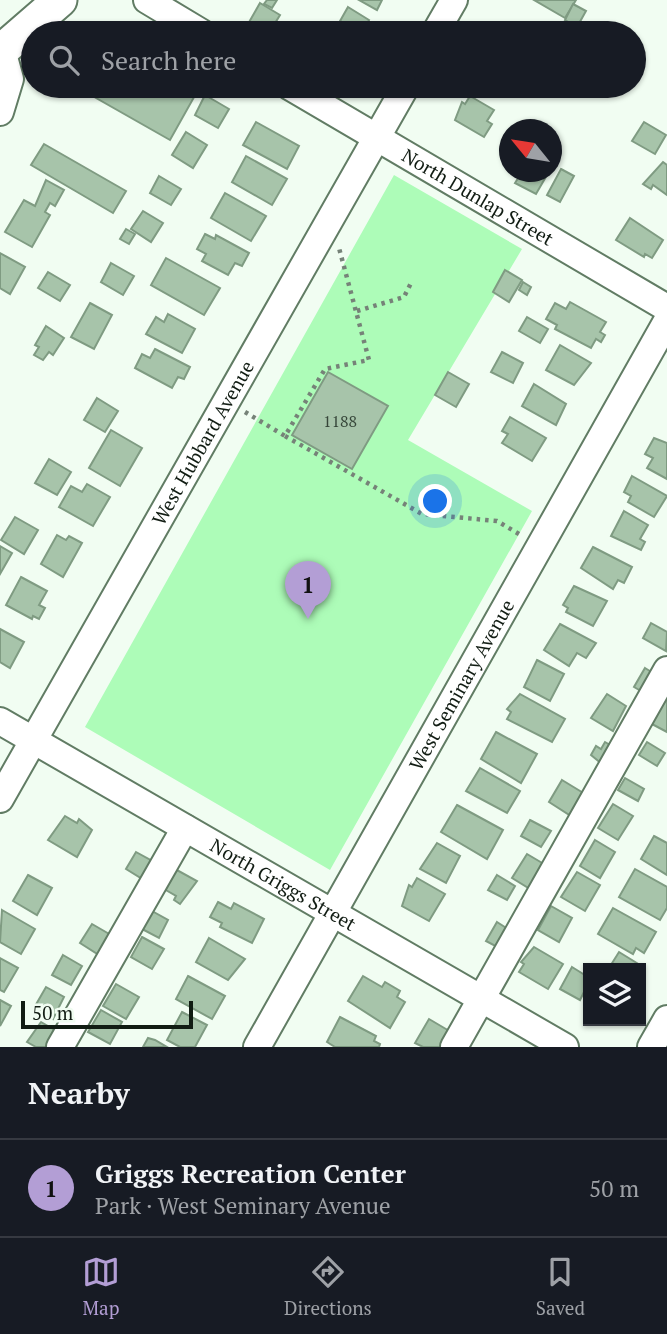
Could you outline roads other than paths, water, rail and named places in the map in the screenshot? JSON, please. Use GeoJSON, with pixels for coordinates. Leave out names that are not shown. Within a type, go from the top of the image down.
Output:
{"type":"FeatureCollection","features":[{"type":"Feature","properties":{"kind":"main road"},"geometry":{"type":"LineString","coordinates":[[28,21],[43,5]]}},
{"type":"Feature","properties":{"kind":"main road"},"geometry":{"type":"LineString","coordinates":[[1,51],[21,29]]}},
{"type":"Feature","properties":{"kind":"street"},"geometry":{"type":"LineString","coordinates":[[147,0],[182,21]]}},
{"type":"Feature","properties":{"kind":"street"},"geometry":{"type":"LineString","coordinates":[[442,21],[454,0]]}},
{"type":"Feature","properties":{"kind":"street"},"geometry":{"type":"LineString","coordinates":[[1,51],[10,79],[2,110]]}},
{"type":"Feature","properties":{"kind":"street","name":"North Dunlap Street"},"geometry":{"type":"LineString","coordinates":[[309,98],[667,308]]}},
{"type":"Feature","properties":{"kind":"street","name":"West Hubbard Avenue"},"geometry":{"type":"LineString","coordinates":[[0,799],[399,98]]}},
{"type":"Feature","properties":{"kind":"street","name":"West Seminary Avenue"},"geometry":{"type":"LineString","coordinates":[[257,1047],[667,321]]}},
{"type":"Feature","properties":{"kind":"street"},"geometry":{"type":"LineString","coordinates":[[454,1047],[667,670]]}},
{"type":"Feature","properties":{"kind":"street","name":"North Griggs Street"},"geometry":{"type":"LineString","coordinates":[[0,721],[565,1047]]}},
{"type":"Feature","properties":{"kind":"street"},"geometry":{"type":"LineString","coordinates":[[60,1047],[185,828]]}},
{"type":"Feature","properties":{"kind":"street"},"geometry":{"type":"LineString","coordinates":[[651,1047],[667,1019]]}},
{"type":"Feature","properties":{"kind":"place","name":"Griggs Recreation Center"},"geometry":{"type":"Point","coordinates":[308,619]}}]}
